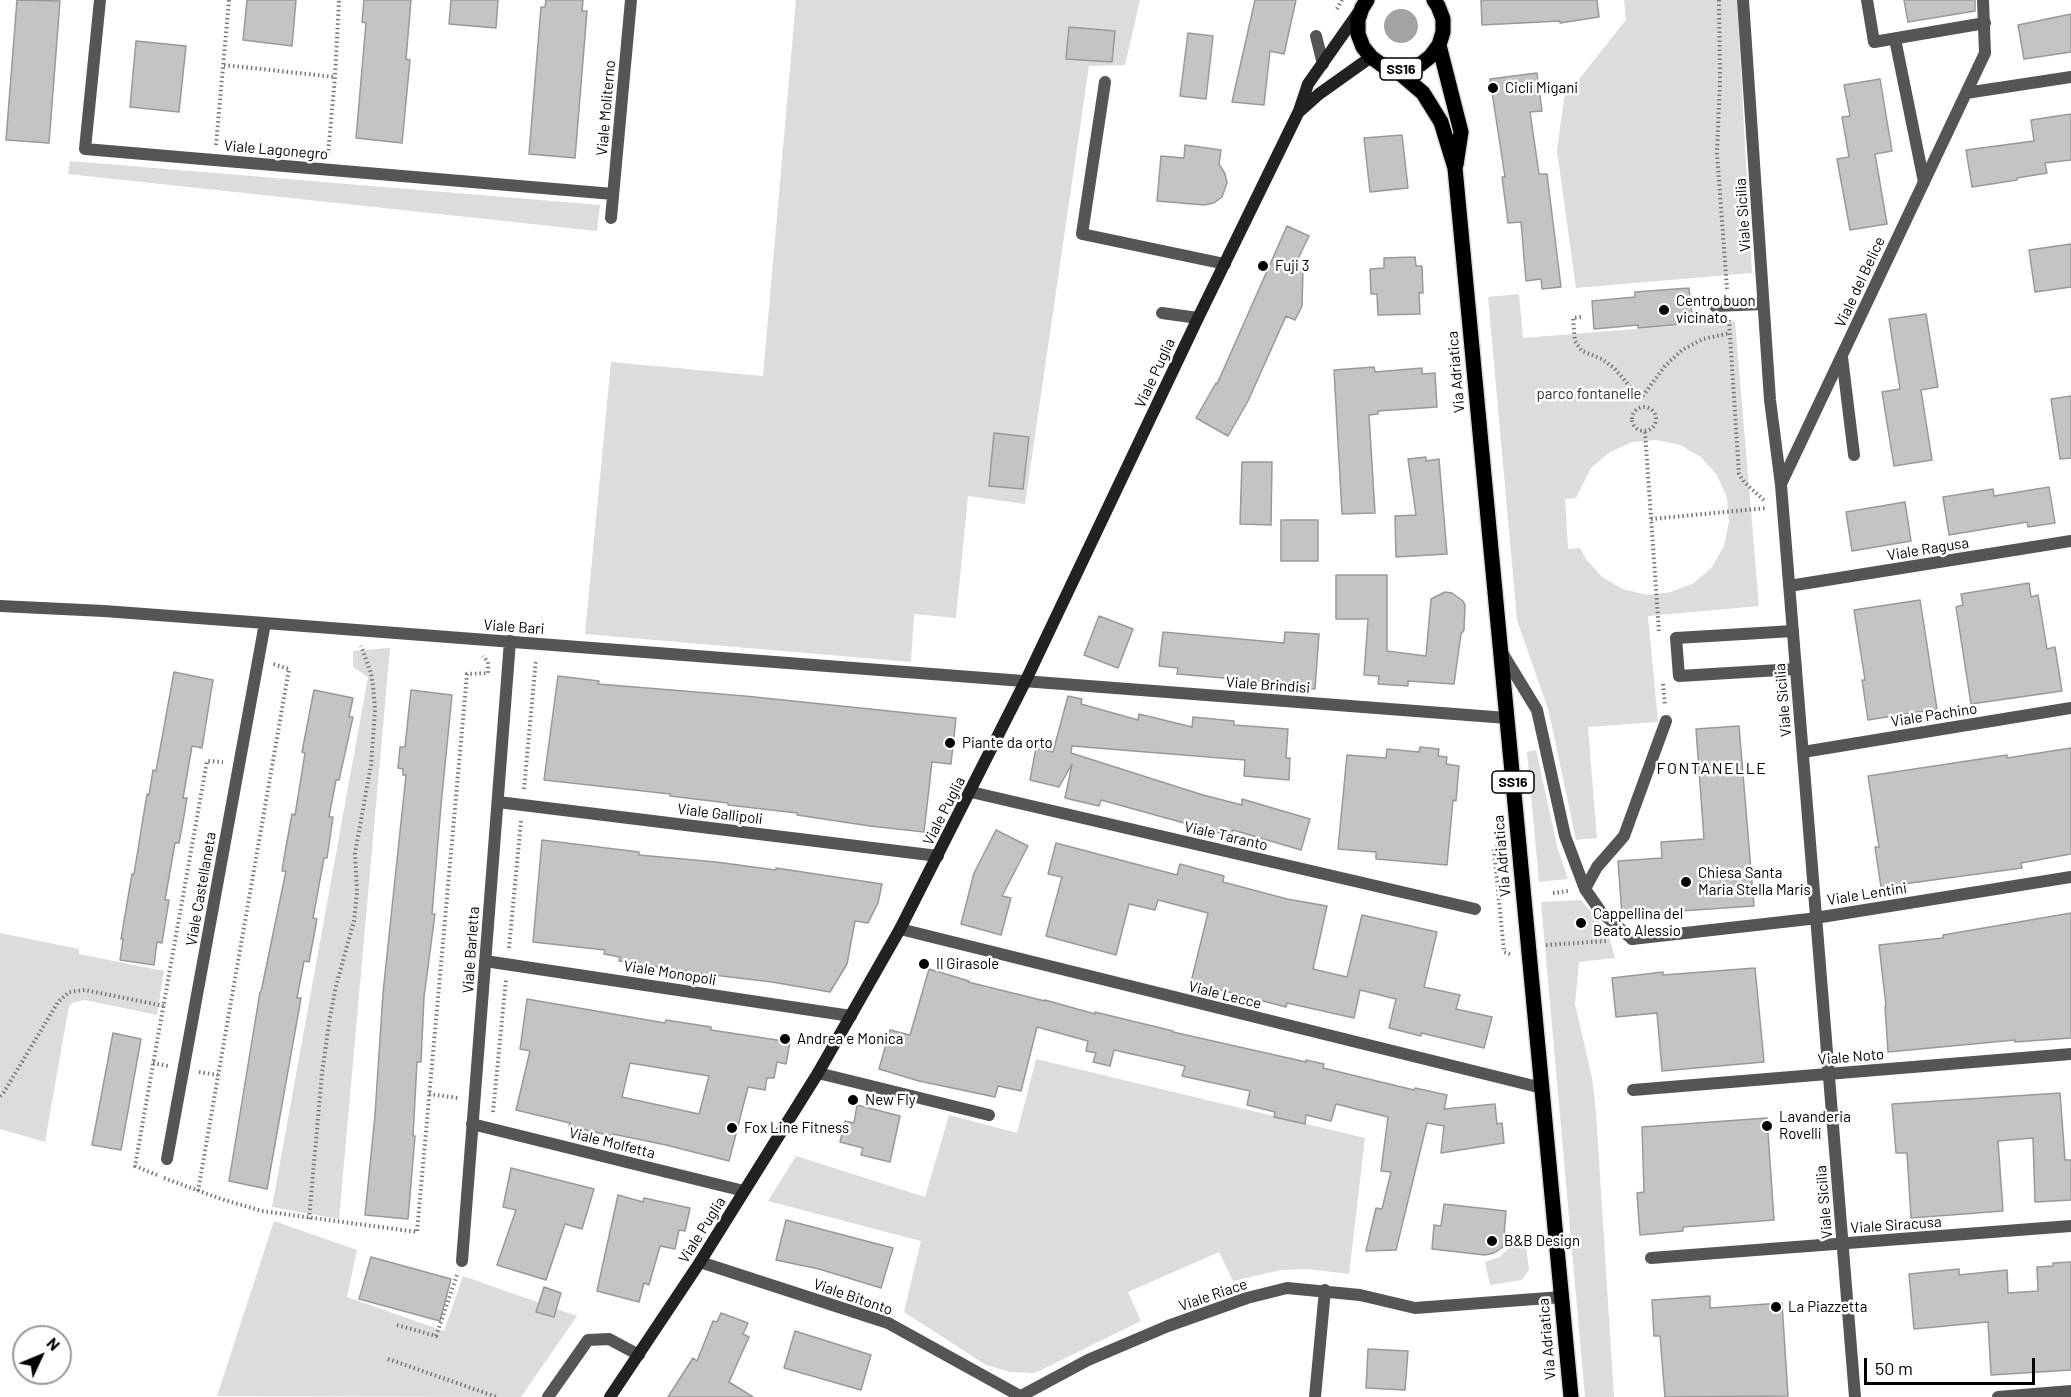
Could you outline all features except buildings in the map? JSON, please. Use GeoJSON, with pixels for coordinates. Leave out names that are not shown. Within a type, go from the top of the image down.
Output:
{"type":"FeatureCollection","features":[{"type":"Feature","properties":{"kind":"main road","name":"SS16"},"geometry":{"type":"LineString","coordinates":[[1364,4],[1358,20],[1358,34],[1363,47],[1382,65],[1395,69],[1408,69],[1421,64],[1439,45],[1443,32],[1443,19],[1434,0]]}},
{"type":"Feature","properties":{"kind":"main road","name":"Viale Puglia"},"geometry":{"type":"LineString","coordinates":[[610,1397],[700,1262],[818,1073],[900,929],[1026,680],[1299,111],[1308,84],[1364,4]]}},
{"type":"Feature","properties":{"kind":"main road","name":"Via Adriatica"},"geometry":{"type":"LineString","coordinates":[[1439,45],[1461,132],[1455,168]]}},
{"type":"Feature","properties":{"kind":"main road","name":"Viale Puglia"},"geometry":{"type":"LineString","coordinates":[[1299,111],[1371,57]]}},
{"type":"Feature","properties":{"kind":"main road","name":"Via Adriatica"},"geometry":{"type":"LineString","coordinates":[[1395,69],[1423,93],[1441,122],[1455,168],[1571,1397]]}},
{"type":"Feature","properties":{"kind":"street","name":"Viale Lagonegro"},"geometry":{"type":"LineString","coordinates":[[100,0],[85,149],[613,194]]}},
{"type":"Feature","properties":{"kind":"street","name":"Viale Moliterno"},"geometry":{"type":"LineString","coordinates":[[611,218],[630,0]]}},
{"type":"Feature","properties":{"kind":"street","name":"Viale Sicilia"},"geometry":{"type":"LineString","coordinates":[[1743,0],[1770,400],[1781,485],[1855,1397]]}},
{"type":"Feature","properties":{"kind":"street"},"geometry":{"type":"LineString","coordinates":[[1867,0],[1874,42],[1985,22]]}},
{"type":"Feature","properties":{"kind":"street","name":"Viale del Belice"},"geometry":{"type":"LineString","coordinates":[[1781,485],[1985,52],[1983,0]]}},
{"type":"Feature","properties":{"kind":"street"},"geometry":{"type":"LineString","coordinates":[[1316,36],[1323,64]]}},
{"type":"Feature","properties":{"kind":"street"},"geometry":{"type":"LineString","coordinates":[[1895,39],[1924,182]]}},
{"type":"Feature","properties":{"kind":"street"},"geometry":{"type":"LineString","coordinates":[[1966,93],[2071,77]]}},
{"type":"Feature","properties":{"kind":"street"},"geometry":{"type":"LineString","coordinates":[[1105,82],[1082,234],[1225,264]]}},
{"type":"Feature","properties":{"kind":"street"},"geometry":{"type":"LineString","coordinates":[[1722,306],[1763,304]]}},
{"type":"Feature","properties":{"kind":"street"},"geometry":{"type":"LineString","coordinates":[[1162,313],[1198,318]]}},
{"type":"Feature","properties":{"kind":"street"},"geometry":{"type":"LineString","coordinates":[[1842,357],[1854,455]]}},
{"type":"Feature","properties":{"kind":"street","name":"Viale Ragusa"},"geometry":{"type":"LineString","coordinates":[[1789,586],[2071,541]]}},
{"type":"Feature","properties":{"kind":"street","name":"Viale Bari"},"geometry":{"type":"LineString","coordinates":[[0,606],[104,611],[1026,680]]}},
{"type":"Feature","properties":{"kind":"street","name":"Viale Castellaneta"},"geometry":{"type":"LineString","coordinates":[[167,1160],[265,623]]}},
{"type":"Feature","properties":{"kind":"street"},"geometry":{"type":"LineString","coordinates":[[1793,631],[1676,638],[1679,676],[1796,669]]}},
{"type":"Feature","properties":{"kind":"street","name":"Viale Barletta"},"geometry":{"type":"LineString","coordinates":[[462,1261],[510,641]]}},
{"type":"Feature","properties":{"kind":"street"},"geometry":{"type":"LineString","coordinates":[[1501,650],[1537,710],[1565,836],[1585,889],[1601,912],[1632,939]]}},
{"type":"Feature","properties":{"kind":"street","name":"Viale Brindisi"},"geometry":{"type":"LineString","coordinates":[[1026,680],[1507,718]]}},
{"type":"Feature","properties":{"kind":"street","name":"Viale Pachino"},"geometry":{"type":"LineString","coordinates":[[1803,752],[2071,708]]}},
{"type":"Feature","properties":{"kind":"street"},"geometry":{"type":"LineString","coordinates":[[1585,889],[1597,867],[1624,836],[1666,721]]}},
{"type":"Feature","properties":{"kind":"street","name":"Viale Taranto"},"geometry":{"type":"LineString","coordinates":[[971,792],[1475,909]]}},
{"type":"Feature","properties":{"kind":"street","name":"Viale Gallipoli"},"geometry":{"type":"LineString","coordinates":[[498,802],[938,856]]}},
{"type":"Feature","properties":{"kind":"street","name":"Viale Lentini"},"geometry":{"type":"LineString","coordinates":[[1632,939],[1816,918],[2071,877]]}},
{"type":"Feature","properties":{"kind":"street","name":"Viale Lecce"},"geometry":{"type":"LineString","coordinates":[[900,929],[1542,1088]]}},
{"type":"Feature","properties":{"kind":"street","name":"Viale Monopoli"},"geometry":{"type":"LineString","coordinates":[[485,961],[851,1016]]}},
{"type":"Feature","properties":{"kind":"street","name":"Viale Noto"},"geometry":{"type":"LineString","coordinates":[[1633,1090],[2071,1054]]}},
{"type":"Feature","properties":{"kind":"street"},"geometry":{"type":"LineString","coordinates":[[818,1073],[989,1115]]}},
{"type":"Feature","properties":{"kind":"street","name":"Viale Molfetta"},"geometry":{"type":"LineString","coordinates":[[472,1124],[744,1191]]}},
{"type":"Feature","properties":{"kind":"street","name":"Viale Siracusa"},"geometry":{"type":"LineString","coordinates":[[1651,1258],[2071,1226]]}},
{"type":"Feature","properties":{"kind":"street","name":"Viale Bitonto"},"geometry":{"type":"LineString","coordinates":[[700,1262],[888,1323],[1020,1396]]}},
{"type":"Feature","properties":{"kind":"street","name":"Viale Riace"},"geometry":{"type":"LineString","coordinates":[[1020,1396],[1089,1360],[1168,1326],[1247,1298],[1287,1288],[1360,1295],[1415,1308],[1562,1297]]}},
{"type":"Feature","properties":{"kind":"street"},"geometry":{"type":"LineString","coordinates":[[1315,1397],[1325,1290]]}},
{"type":"Feature","properties":{"kind":"street"},"geometry":{"type":"LineString","coordinates":[[548,1397],[588,1340],[609,1339],[639,1355]]}},
{"type":"Feature","properties":{"kind":"street"},"geometry":{"type":"LineString","coordinates":[[1998,1397],[2071,1391]]}},
{"type":"Feature","properties":{"kind":"path"},"geometry":{"type":"LineString","coordinates":[[215,160],[229,0]]}},
{"type":"Feature","properties":{"kind":"path"},"geometry":{"type":"LineString","coordinates":[[326,170],[335,77],[339,0]]}},
{"type":"Feature","properties":{"kind":"path"},"geometry":{"type":"LineString","coordinates":[[1651,519],[1771,507],[1744,482],[1739,474],[1730,333],[1722,306],[1717,153],[1720,80],[1719,0]]}},
{"type":"Feature","properties":{"kind":"path"},"geometry":{"type":"LineString","coordinates":[[224,65],[335,77]]}},
{"type":"Feature","properties":{"kind":"path"},"geometry":{"type":"LineString","coordinates":[[1581,317],[1573,318],[1575,341],[1582,351],[1602,359],[1614,368],[1642,397]]}},
{"type":"Feature","properties":{"kind":"path"},"geometry":{"type":"LineString","coordinates":[[1642,407],[1642,397],[1665,366],[1682,350],[1703,339],[1730,333]]}},
{"type":"Feature","properties":{"kind":"path"},"geometry":{"type":"LineString","coordinates":[[1642,407],[1652,410],[1656,418],[1653,428],[1645,432],[1636,429],[1631,420],[1634,411],[1642,407]]}},
{"type":"Feature","properties":{"kind":"path"},"geometry":{"type":"LineString","coordinates":[[1645,432],[1656,594]]}},
{"type":"Feature","properties":{"kind":"path"},"geometry":{"type":"LineString","coordinates":[[309,1219],[326,1039],[336,986],[354,921],[357,892],[355,853],[371,765],[375,710],[374,686],[360,643],[371,644]]}},
{"type":"Feature","properties":{"kind":"path"},"geometry":{"type":"LineString","coordinates":[[225,751],[224,762],[207,761],[135,1166],[198,1191],[262,1212],[417,1232],[467,674],[488,673],[488,662],[482,653]]}},
{"type":"Feature","properties":{"kind":"path"},"geometry":{"type":"LineString","coordinates":[[198,1191],[289,669],[272,663],[274,654]]}},
{"type":"Feature","properties":{"kind":"path"},"geometry":{"type":"LineString","coordinates":[[1494,849],[1504,952]]}},
{"type":"Feature","properties":{"kind":"path"},"geometry":{"type":"LineString","coordinates":[[1529,947],[1632,939]]}},
{"type":"Feature","properties":{"kind":"path"},"geometry":{"type":"LineString","coordinates":[[0,1096],[58,1002],[69,992],[85,990],[164,1006]]}},
{"type":"Feature","properties":{"kind":"path"},"geometry":{"type":"LineString","coordinates":[[397,1325],[436,1336],[462,1261]]}},
{"type":"Feature","properties":{"kind":"path"},"geometry":{"type":"LineString","coordinates":[[388,1359],[497,1397]]}},
{"type":"Feature","properties":{"kind":"green space"},"geometry":{"type":"Polygon","coordinates":[[[796,0],[1140,0],[1125,65],[1089,66],[1025,504],[968,496],[956,618],[914,614],[911,662],[585,634],[611,362],[763,376],[796,0]]]}},
{"type":"Feature","properties":{"kind":"green space"},"geometry":{"type":"Polygon","coordinates":[[[1624,0],[1737,0],[1752,273],[1576,288],[1557,151],[1564,98],[1626,20],[1624,0]]]}},
{"type":"Feature","properties":{"kind":"green space"},"geometry":{"type":"Polygon","coordinates":[[[70,161],[600,205],[597,231],[68,174],[70,161]]]}},
{"type":"Feature","properties":{"kind":"green space","name":"parco fontanelle"},"geometry":{"type":"Polygon","coordinates":[[[1519,294],[1523,338],[1735,321],[1759,606],[1648,616],[1658,722],[1588,727],[1597,838],[1576,840],[1549,712],[1517,620],[1488,297],[1519,294]],[[1656,440],[1632,442],[1610,452],[1591,468],[1576,498],[1565,499],[1568,549],[1580,548],[1586,559],[1602,577],[1623,589],[1647,595],[1671,592],[1694,583],[1712,567],[1724,546],[1729,522],[1727,498],[1717,475],[1701,457],[1680,445],[1656,440]]]}},
{"type":"Feature","properties":{"kind":"green space"},"geometry":{"type":"Polygon","coordinates":[[[390,648],[339,1219],[272,1207],[368,677],[353,667],[353,651],[390,648]]]}},
{"type":"Feature","properties":{"kind":"green space"},"geometry":{"type":"Polygon","coordinates":[[[1536,750],[1557,846],[1568,879],[1539,882],[1527,752],[1536,750]]]}},
{"type":"Feature","properties":{"kind":"green space"},"geometry":{"type":"Polygon","coordinates":[[[1581,900],[1608,932],[1615,958],[1579,962],[1575,1004],[1592,1078],[1596,1112],[1614,1397],[1585,1397],[1541,902],[1581,900]]]}},
{"type":"Feature","properties":{"kind":"green space"},"geometry":{"type":"Polygon","coordinates":[[[0,933],[79,949],[79,954],[164,971],[157,1015],[85,1000],[74,1002],[69,1006],[45,1142],[0,1129],[0,933]]]}},
{"type":"Feature","properties":{"kind":"green space"},"geometry":{"type":"Polygon","coordinates":[[[1036,1059],[1365,1138],[1349,1274],[1307,1269],[1281,1270],[1233,1281],[1219,1252],[1128,1292],[1141,1321],[1035,1373],[1010,1372],[986,1365],[904,1312],[921,1241],[768,1201],[796,1156],[925,1197],[949,1115],[1017,1133],[1036,1059]]]}},
{"type":"Feature","properties":{"kind":"green space"},"geometry":{"type":"Polygon","coordinates":[[[274,1221],[357,1250],[347,1297],[444,1331],[463,1276],[577,1316],[521,1397],[217,1396],[274,1221]]]}},
{"type":"Feature","properties":{"kind":"green space"},"geometry":{"type":"Polygon","coordinates":[[[1514,1242],[1526,1246],[1529,1270],[1522,1280],[1490,1285],[1485,1262],[1500,1257],[1514,1242]]]}},
{"type":"Feature","properties":{"kind":"shaded area"},"geometry":{"type":"Polygon","coordinates":[[[1401,9],[1413,14],[1418,26],[1413,38],[1401,43],[1389,38],[1384,26],[1389,14],[1401,9]]]}},
{"type":"Feature","properties":{"kind":"place","name":"Cicli Migani"},"geometry":{"type":"Point","coordinates":[1493,88]}},
{"type":"Feature","properties":{"kind":"place","name":"Fuji 3"},"geometry":{"type":"Point","coordinates":[1263,266]}},
{"type":"Feature","properties":{"kind":"place","name":"Centro buon vicinato"},"geometry":{"type":"Point","coordinates":[1664,310]}},
{"type":"Feature","properties":{"kind":"place","name":"Piante da orto"},"geometry":{"type":"Point","coordinates":[950,743]}},
{"type":"Feature","properties":{"kind":"place","name":"Chiesa Santa Maria Stella Maris"},"geometry":{"type":"Point","coordinates":[1686,882]}},
{"type":"Feature","properties":{"kind":"place","name":"Cappellina del Beato Alessio"},"geometry":{"type":"Point","coordinates":[1581,923]}},
{"type":"Feature","properties":{"kind":"place","name":"Il Girasole"},"geometry":{"type":"Point","coordinates":[924,964]}},
{"type":"Feature","properties":{"kind":"place","name":"Andrea e Monica"},"geometry":{"type":"Point","coordinates":[785,1039]}},
{"type":"Feature","properties":{"kind":"place","name":"New Fly"},"geometry":{"type":"Point","coordinates":[853,1100]}},
{"type":"Feature","properties":{"kind":"place","name":"Lavanderia Rovelli"},"geometry":{"type":"Point","coordinates":[1767,1126]}},
{"type":"Feature","properties":{"kind":"place","name":"Fox Line Fitness"},"geometry":{"type":"Point","coordinates":[732,1128]}},
{"type":"Feature","properties":{"kind":"place","name":"B&B Design"},"geometry":{"type":"Point","coordinates":[1492,1241]}},
{"type":"Feature","properties":{"kind":"place","name":"La Piazzetta"},"geometry":{"type":"Point","coordinates":[1776,1307]}},
{"type":"Feature","properties":{"kind":"district","name":"FONTANELLE"},"geometry":{"type":"Point","coordinates":[1712,769]}}]}
